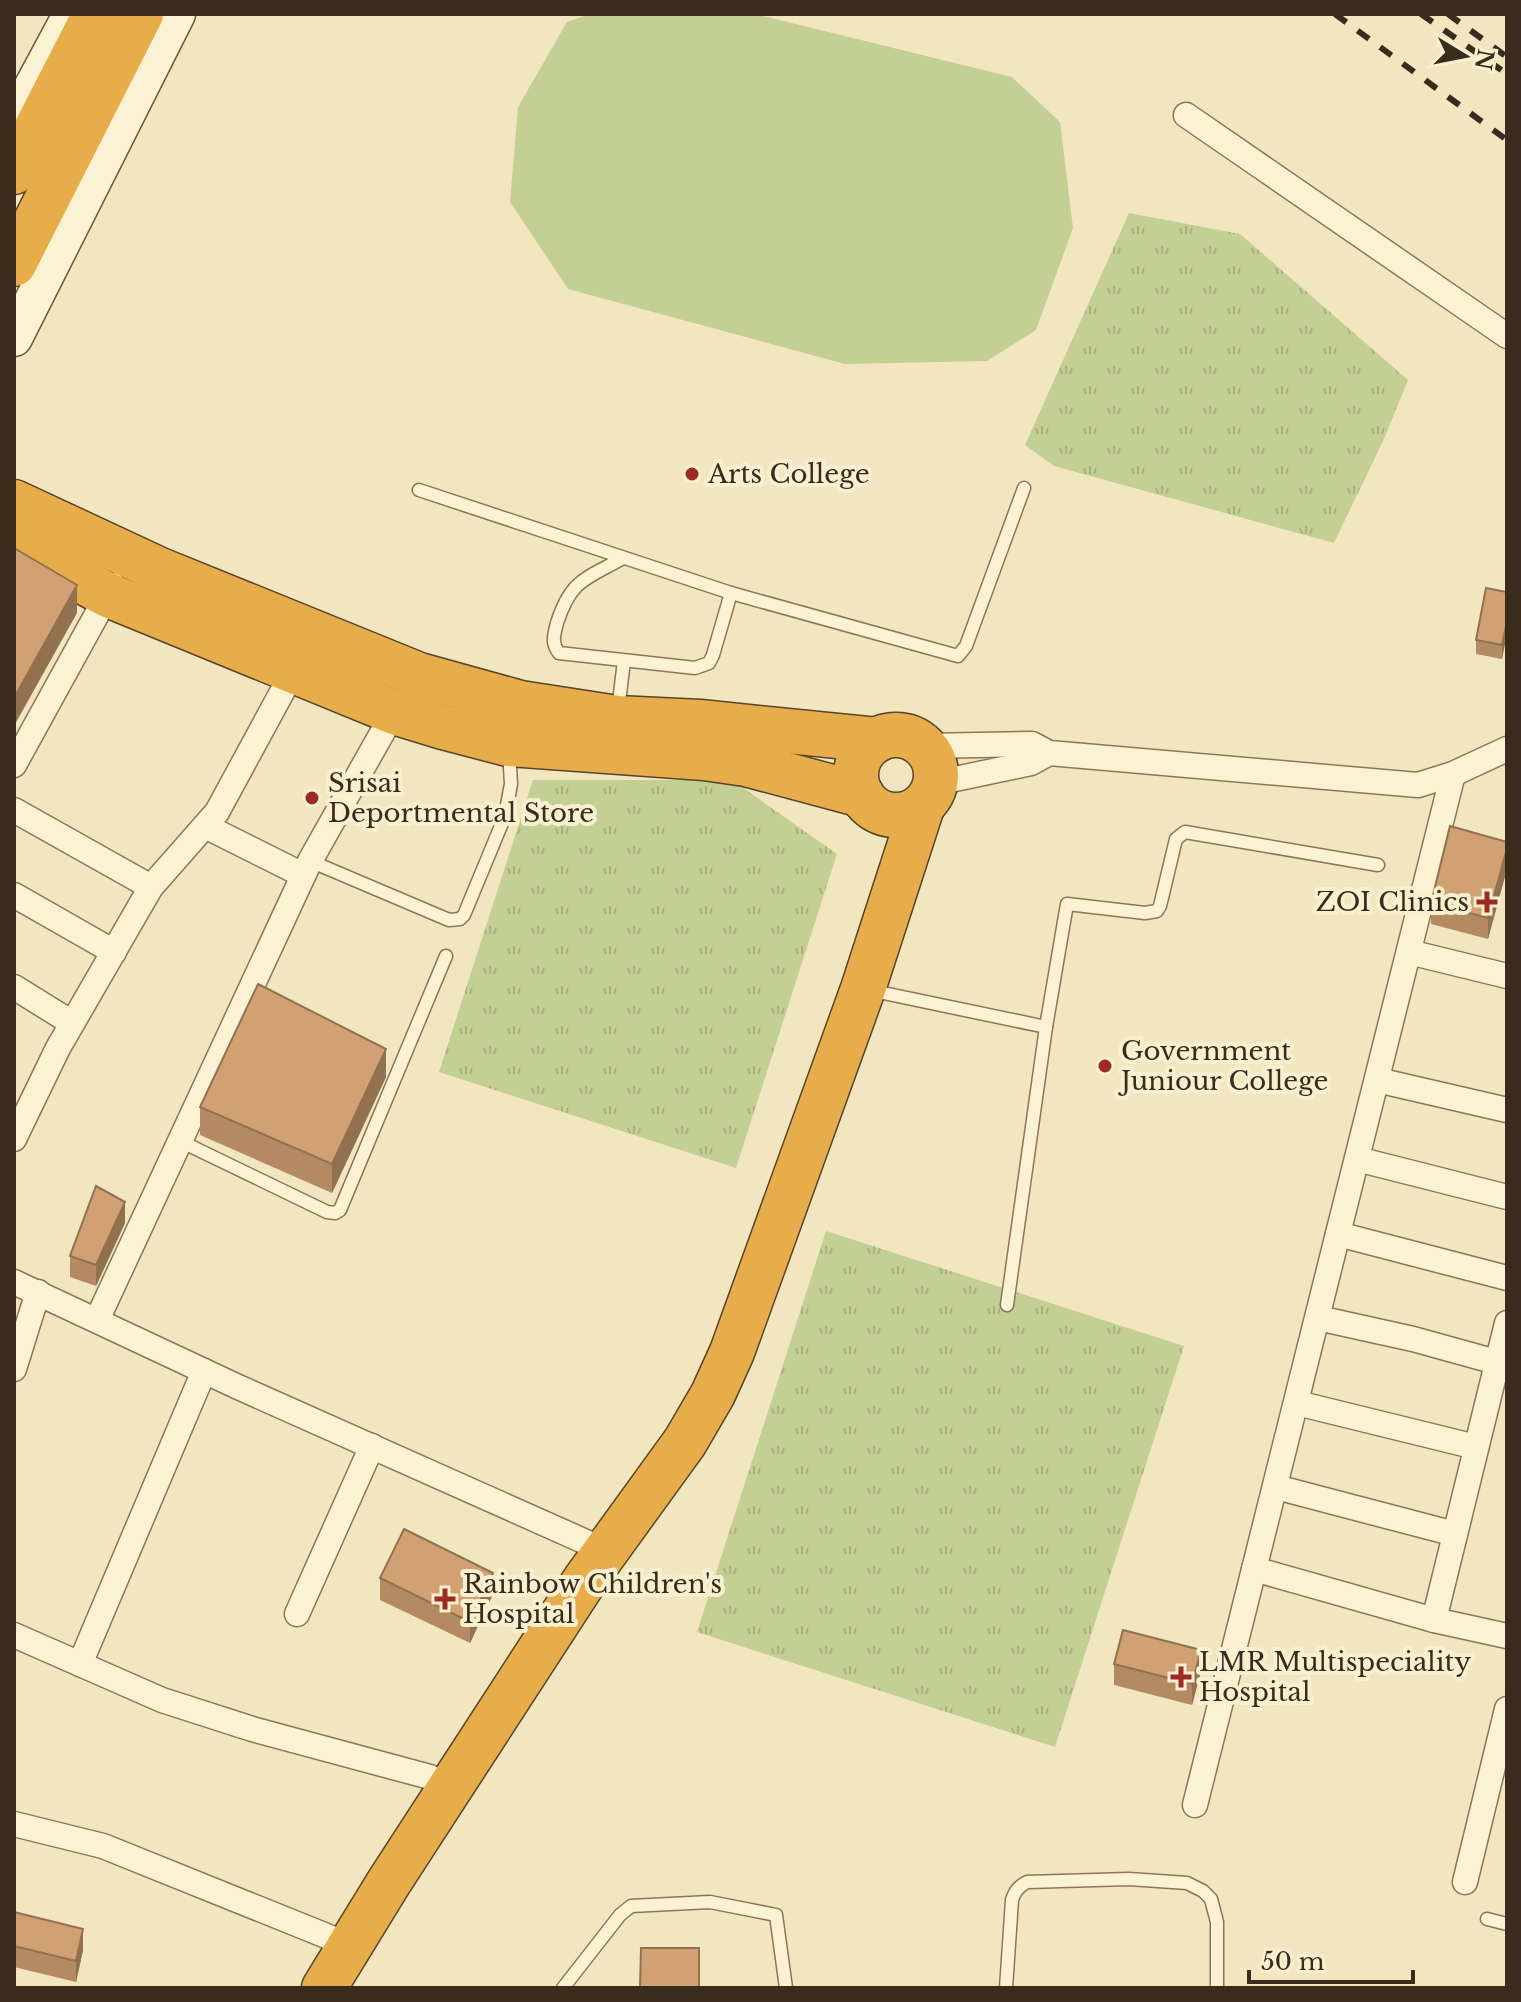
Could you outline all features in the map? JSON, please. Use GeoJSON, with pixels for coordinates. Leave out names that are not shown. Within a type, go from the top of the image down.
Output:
{"type":"FeatureCollection","features":[{"type":"Feature","properties":{"kind":"highway"},"geometry":{"type":"LineString","coordinates":[[14,172],[95,14]]}},
{"type":"Feature","properties":{"kind":"highway"},"geometry":{"type":"LineString","coordinates":[[14,264],[141,14]]}},
{"type":"Feature","properties":{"kind":"highway"},"geometry":{"type":"LineString","coordinates":[[14,502],[160,570],[419,675],[514,723],[615,735],[704,758],[907,789]]}},
{"type":"Feature","properties":{"kind":"highway"},"geometry":{"type":"LineString","coordinates":[[14,544],[108,595],[394,712],[493,742],[514,723]]}},
{"type":"Feature","properties":{"kind":"highway"},"geometry":{"type":"LineString","coordinates":[[615,735],[700,722],[877,740]]}},
{"type":"Feature","properties":{"kind":"highway"},"geometry":{"type":"LineString","coordinates":[[298,1988],[430,1777],[595,1546],[685,1442],[713,1394],[732,1352],[863,989],[907,789],[902,735],[877,740],[867,748],[857,771],[857,784],[907,789]]}},
{"type":"Feature","properties":{"kind":"highway"},"geometry":{"type":"LineString","coordinates":[[324,1988],[595,1546],[698,1366],[907,789]]}},
{"type":"Feature","properties":{"kind":"street"},"geometry":{"type":"LineString","coordinates":[[14,121],[72,14]]}},
{"type":"Feature","properties":{"kind":"street"},"geometry":{"type":"LineString","coordinates":[[14,338],[177,14]]}},
{"type":"Feature","properties":{"kind":"street"},"geometry":{"type":"LineString","coordinates":[[1186,115],[1507,336]]}},
{"type":"Feature","properties":{"kind":"street"},"geometry":{"type":"LineString","coordinates":[[14,765],[108,595],[126,553]]}},
{"type":"Feature","properties":{"kind":"street"},"geometry":{"type":"LineString","coordinates":[[14,1139],[72,1023],[151,887],[217,812],[294,670]]}},
{"type":"Feature","properties":{"kind":"street"},"geometry":{"type":"LineString","coordinates":[[97,1320],[307,868],[394,712]]}},
{"type":"Feature","properties":{"kind":"street"},"geometry":{"type":"LineString","coordinates":[[907,789],[1032,744],[1049,753],[1418,785],[1453,774],[1507,749]]}},
{"type":"Feature","properties":{"kind":"street"},"geometry":{"type":"LineString","coordinates":[[907,789],[1031,763],[1049,753]]}},
{"type":"Feature","properties":{"kind":"street"},"geometry":{"type":"LineString","coordinates":[[1195,1805],[1453,774]]}},
{"type":"Feature","properties":{"kind":"street"},"geometry":{"type":"LineString","coordinates":[[14,810],[151,887]]}},
{"type":"Feature","properties":{"kind":"street"},"geometry":{"type":"LineString","coordinates":[[205,826],[307,868]]}},
{"type":"Feature","properties":{"kind":"street"},"geometry":{"type":"LineString","coordinates":[[14,895],[114,952]]}},
{"type":"Feature","properties":{"kind":"street"},"geometry":{"type":"LineString","coordinates":[[1409,952],[1507,976]]}},
{"type":"Feature","properties":{"kind":"street"},"geometry":{"type":"LineString","coordinates":[[14,987],[72,1023]]}},
{"type":"Feature","properties":{"kind":"street"},"geometry":{"type":"LineString","coordinates":[[1377,1080],[1507,1110]]}},
{"type":"Feature","properties":{"kind":"street"},"geometry":{"type":"LineString","coordinates":[[1357,1159],[1507,1197]]}},
{"type":"Feature","properties":{"kind":"street"},"geometry":{"type":"LineString","coordinates":[[1338,1234],[1507,1278]]}},
{"type":"Feature","properties":{"kind":"street"},"geometry":{"type":"LineString","coordinates":[[14,1282],[204,1371],[595,1546]]}},
{"type":"Feature","properties":{"kind":"street"},"geometry":{"type":"LineString","coordinates":[[14,1369],[38,1292]]}},
{"type":"Feature","properties":{"kind":"street"},"geometry":{"type":"LineString","coordinates":[[1318,1318],[1413,1339],[1503,1364]]}},
{"type":"Feature","properties":{"kind":"street"},"geometry":{"type":"LineString","coordinates":[[1434,1620],[1476,1447],[1503,1364],[1507,1323]]}},
{"type":"Feature","properties":{"kind":"street"},"geometry":{"type":"LineString","coordinates":[[80,1664],[204,1371]]}},
{"type":"Feature","properties":{"kind":"street"},"geometry":{"type":"LineString","coordinates":[[1297,1403],[1476,1447]]}},
{"type":"Feature","properties":{"kind":"street"},"geometry":{"type":"LineString","coordinates":[[297,1614],[372,1446]]}},
{"type":"Feature","properties":{"kind":"street"},"geometry":{"type":"LineString","coordinates":[[1276,1487],[1455,1534]]}},
{"type":"Feature","properties":{"kind":"street"},"geometry":{"type":"LineString","coordinates":[[1254,1569],[1434,1620],[1507,1636]]}},
{"type":"Feature","properties":{"kind":"street"},"geometry":{"type":"LineString","coordinates":[[14,1635],[162,1700],[430,1777]]}},
{"type":"Feature","properties":{"kind":"street"},"geometry":{"type":"LineString","coordinates":[[1465,1882],[1507,1709]]}},
{"type":"Feature","properties":{"kind":"street"},"geometry":{"type":"LineString","coordinates":[[14,1824],[103,1846],[329,1937]]}},
{"type":"Feature","properties":{"kind":"lane"},"geometry":{"type":"LineString","coordinates":[[419,490],[731,593],[958,656],[966,646],[1024,488]]}},
{"type":"Feature","properties":{"kind":"lane"},"geometry":{"type":"LineString","coordinates":[[623,558],[580,583],[567,595],[553,637],[554,647],[559,653],[565,656],[703,667],[713,655],[731,593]]}},
{"type":"Feature","properties":{"kind":"lane"},"geometry":{"type":"LineString","coordinates":[[615,735],[624,661]]}},
{"type":"Feature","properties":{"kind":"lane"},"geometry":{"type":"LineString","coordinates":[[307,868],[449,920],[460,919],[505,816],[511,784],[514,723]]}},
{"type":"Feature","properties":{"kind":"lane"},"geometry":{"type":"LineString","coordinates":[[1007,1305],[1065,907],[1070,903],[1145,913],[1157,911],[1179,834],[1185,832],[1378,865]]}},
{"type":"Feature","properties":{"kind":"lane"},"geometry":{"type":"LineString","coordinates":[[180,1141],[327,1212],[340,1210],[446,956]]}},
{"type":"Feature","properties":{"kind":"lane"},"geometry":{"type":"LineString","coordinates":[[863,989],[1046,1027]]}},
{"type":"Feature","properties":{"kind":"lane"},"geometry":{"type":"LineString","coordinates":[[1006,1988],[1015,1891],[1027,1882],[1129,1879],[1187,1883],[1211,1899],[1217,1922],[1217,1988]]}},
{"type":"Feature","properties":{"kind":"lane"},"geometry":{"type":"LineString","coordinates":[[563,1988],[620,1915],[631,1906],[710,1902],[776,1915],[786,1988]]}},
{"type":"Feature","properties":{"kind":"lane"},"geometry":{"type":"LineString","coordinates":[[1487,1919],[1507,1924]]}},
{"type":"Feature","properties":{"kind":"green space"},"geometry":{"type":"Polygon","coordinates":[[[590,14],[755,14],[1012,77],[1060,122],[1073,228],[1036,330],[987,361],[845,364],[568,289],[510,202],[518,107],[567,22],[590,14]]]}},
{"type":"Feature","properties":{"kind":"green space"},"geometry":{"type":"Polygon","coordinates":[[[1129,213],[1240,234],[1408,380],[1384,439],[1334,543],[1054,466],[1025,445],[1129,213]]]}},
{"type":"Feature","properties":{"kind":"green space"},"geometry":{"type":"Polygon","coordinates":[[[533,780],[732,780],[837,854],[736,1168],[439,1072],[533,780]]]}},
{"type":"Feature","properties":{"kind":"green space"},"geometry":{"type":"Polygon","coordinates":[[[826,1231],[1184,1346],[1055,1747],[697,1632],[826,1231]]]}},
{"type":"Feature","properties":{"kind":"building"},"geometry":{"type":"Polygon","coordinates":[[[14,548],[77,585],[14,698],[14,548]]]}},
{"type":"Feature","properties":{"kind":"building"},"geometry":{"type":"Polygon","coordinates":[[[1486,588],[1507,592],[1507,621],[1502,645],[1476,640],[1486,588]]]}},
{"type":"Feature","properties":{"kind":"building"},"geometry":{"type":"Polygon","coordinates":[[[1450,826],[1507,842],[1488,918],[1431,903],[1450,826]]]}},
{"type":"Feature","properties":{"kind":"building"},"geometry":{"type":"Polygon","coordinates":[[[258,984],[386,1049],[332,1164],[200,1107],[258,984]]]}},
{"type":"Feature","properties":{"kind":"building"},"geometry":{"type":"Polygon","coordinates":[[[96,1186],[125,1202],[96,1265],[70,1256],[96,1186]]]}},
{"type":"Feature","properties":{"kind":"building"},"geometry":{"type":"Polygon","coordinates":[[[404,1529],[493,1573],[470,1622],[380,1578],[404,1529]]]}},
{"type":"Feature","properties":{"kind":"building"},"geometry":{"type":"Polygon","coordinates":[[[1123,1630],[1201,1650],[1192,1684],[1114,1664],[1123,1630]]]}},
{"type":"Feature","properties":{"kind":"building"},"geometry":{"type":"Polygon","coordinates":[[[14,1912],[83,1929],[76,1961],[14,1946],[14,1912]]]}},
{"type":"Feature","properties":{"kind":"building"},"geometry":{"type":"Polygon","coordinates":[[[641,1948],[699,1948],[699,1988],[640,1988],[641,1948]]]}},
{"type":"Feature","properties":{"kind":"railway"},"geometry":{"type":"LineString","coordinates":[[1335,14],[1507,140]]}},
{"type":"Feature","properties":{"kind":"railway"},"geometry":{"type":"LineString","coordinates":[[1421,14],[1507,74]]}},
{"type":"Feature","properties":{"kind":"railway"},"geometry":{"type":"LineString","coordinates":[[1448,14],[1507,57]]}},
{"type":"Feature","properties":{"kind":"place","name":"Arts College"},"geometry":{"type":"Point","coordinates":[692,474]}},
{"type":"Feature","properties":{"kind":"place","name":"Srisai Deportmental Store"},"geometry":{"type":"Point","coordinates":[312,798]}},
{"type":"Feature","properties":{"kind":"place","name":"ZOI Clinics"},"geometry":{"type":"Point","coordinates":[1487,902]}},
{"type":"Feature","properties":{"kind":"place","name":"Government Juniour College"},"geometry":{"type":"Point","coordinates":[1105,1066]}},
{"type":"Feature","properties":{"kind":"place","name":"Rainbow Children's Hospital"},"geometry":{"type":"Point","coordinates":[445,1599]}},
{"type":"Feature","properties":{"kind":"place","name":"LMR Multispeciality Hospital"},"geometry":{"type":"Point","coordinates":[1181,1677]}}]}
